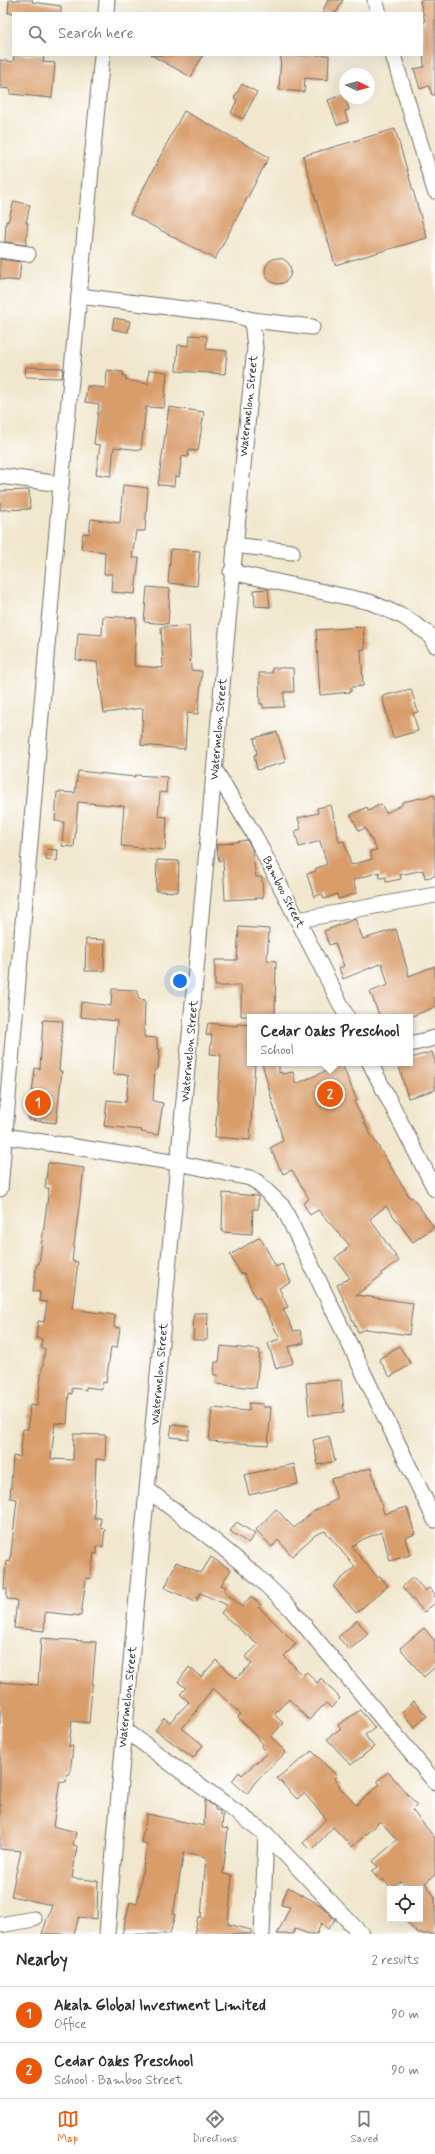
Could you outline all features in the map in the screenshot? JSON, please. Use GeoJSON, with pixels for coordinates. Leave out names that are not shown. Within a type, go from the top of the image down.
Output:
{"type":"FeatureCollection","features":[{"type":"Feature","properties":{"kind":"street"},"geometry":{"type":"LineString","coordinates":[[106,12],[107,0]]}},
{"type":"Feature","properties":{"kind":"street"},"geometry":{"type":"LineString","coordinates":[[375,0],[380,12]]}},
{"type":"Feature","properties":{"kind":"street"},"geometry":{"type":"LineString","coordinates":[[0,1189],[61,484],[102,56]]}},
{"type":"Feature","properties":{"kind":"street"},"geometry":{"type":"LineString","coordinates":[[393,56],[435,191]]}},
{"type":"Feature","properties":{"kind":"street"},"geometry":{"type":"LineString","coordinates":[[0,250],[28,254]]}},
{"type":"Feature","properties":{"kind":"street"},"geometry":{"type":"LineString","coordinates":[[79,296],[234,315],[252,320],[312,327]]}},
{"type":"Feature","properties":{"kind":"street","name":"Watermelon Street"},"geometry":{"type":"LineString","coordinates":[[107,1934],[124,1728],[148,1490],[215,770],[231,572],[255,348],[252,320]]}},
{"type":"Feature","properties":{"kind":"street"},"geometry":{"type":"LineString","coordinates":[[0,476],[61,484]]}},
{"type":"Feature","properties":{"kind":"street"},"geometry":{"type":"LineString","coordinates":[[234,545],[292,552]]}},
{"type":"Feature","properties":{"kind":"street"},"geometry":{"type":"LineString","coordinates":[[231,572],[370,602],[404,617],[429,634],[435,645]]}},
{"type":"Feature","properties":{"kind":"street","name":"Bamboo Street"},"geometry":{"type":"LineString","coordinates":[[215,770],[256,838],[345,1014]]}},
{"type":"Feature","properties":{"kind":"street"},"geometry":{"type":"LineString","coordinates":[[298,920],[435,895]]}},
{"type":"Feature","properties":{"kind":"street"},"geometry":{"type":"LineString","coordinates":[[413,1043],[435,1038]]}},
{"type":"Feature","properties":{"kind":"street"},"geometry":{"type":"LineString","coordinates":[[372,1066],[435,1189]]}},
{"type":"Feature","properties":{"kind":"street"},"geometry":{"type":"LineString","coordinates":[[4,1136],[178,1163],[250,1178],[257,1182],[283,1208],[435,1520]]}},
{"type":"Feature","properties":{"kind":"street"},"geometry":{"type":"LineString","coordinates":[[148,1490],[218,1543],[257,1576],[290,1608],[435,1782]]}},
{"type":"Feature","properties":{"kind":"street"},"geometry":{"type":"LineString","coordinates":[[124,1728],[266,1834],[361,1934]]}},
{"type":"Feature","properties":{"kind":"street"},"geometry":{"type":"LineString","coordinates":[[262,1934],[266,1834]]}},
{"type":"Feature","properties":{"kind":"street"},"geometry":{"type":"LineString","coordinates":[[0,1925],[34,1920]]}},
{"type":"Feature","properties":{"kind":"building"},"geometry":{"type":"Polygon","coordinates":[[[9,0],[33,0],[32,2],[61,6],[61,12],[8,13],[9,0]]]}},
{"type":"Feature","properties":{"kind":"building"},"geometry":{"type":"Polygon","coordinates":[[[328,0],[343,0],[337,12],[322,12],[328,0]]]}},
{"type":"Feature","properties":{"kind":"building"},"geometry":{"type":"Polygon","coordinates":[[[420,0],[435,0],[435,95],[432,95],[429,86],[420,89],[414,69],[424,67],[423,23],[425,22],[420,0]]]}},
{"type":"Feature","properties":{"kind":"building"},"geometry":{"type":"Polygon","coordinates":[[[14,56],[44,56],[43,62],[55,63],[52,98],[10,94],[11,89],[0,88],[0,60],[13,62],[14,56]]]}},
{"type":"Feature","properties":{"kind":"building"},"geometry":{"type":"Polygon","coordinates":[[[153,56],[202,56],[191,77],[153,56]]]}},
{"type":"Feature","properties":{"kind":"building"},"geometry":{"type":"Polygon","coordinates":[[[281,56],[329,56],[328,80],[305,78],[304,92],[279,90],[281,56]]]}},
{"type":"Feature","properties":{"kind":"building"},"geometry":{"type":"Polygon","coordinates":[[[242,84],[257,92],[243,119],[231,113],[237,100],[234,98],[242,84]]]}},
{"type":"Feature","properties":{"kind":"building"},"geometry":{"type":"Polygon","coordinates":[[[339,96],[339,104],[347,104],[349,110],[345,111],[348,122],[337,125],[328,100],[339,96]]]}},
{"type":"Feature","properties":{"kind":"building"},"geometry":{"type":"Polygon","coordinates":[[[184,111],[269,157],[215,259],[130,214],[184,111]]]}},
{"type":"Feature","properties":{"kind":"building"},"geometry":{"type":"Polygon","coordinates":[[[395,129],[427,238],[335,265],[303,156],[395,129]]]}},
{"type":"Feature","properties":{"kind":"building"},"geometry":{"type":"Polygon","coordinates":[[[14,201],[30,205],[26,223],[28,223],[26,245],[5,242],[6,221],[8,222],[14,201]]]}},
{"type":"Feature","properties":{"kind":"building"},"geometry":{"type":"Polygon","coordinates":[[[278,258],[288,261],[291,271],[288,281],[278,284],[268,281],[265,271],[268,261],[278,258]]]}},
{"type":"Feature","properties":{"kind":"building"},"geometry":{"type":"Polygon","coordinates":[[[0,259],[21,262],[19,281],[0,279],[0,259]]]}},
{"type":"Feature","properties":{"kind":"building"},"geometry":{"type":"Polygon","coordinates":[[[114,318],[130,321],[128,332],[112,329],[114,318]]]}},
{"type":"Feature","properties":{"kind":"building"},"geometry":{"type":"Polygon","coordinates":[[[190,335],[207,336],[206,349],[227,351],[225,374],[176,371],[178,345],[189,346],[190,335]]]}},
{"type":"Feature","properties":{"kind":"building"},"geometry":{"type":"Polygon","coordinates":[[[26,367],[63,368],[62,378],[25,377],[26,367]]]}},
{"type":"Feature","properties":{"kind":"building"},"geometry":{"type":"Polygon","coordinates":[[[107,370],[123,372],[123,376],[126,376],[126,380],[148,384],[149,370],[167,372],[164,408],[146,407],[141,450],[114,447],[111,476],[96,474],[100,445],[94,444],[99,404],[85,402],[87,386],[106,388],[107,370]]]}},
{"type":"Feature","properties":{"kind":"building"},"geometry":{"type":"Polygon","coordinates":[[[169,407],[204,412],[198,451],[189,450],[188,457],[182,456],[179,477],[175,476],[174,486],[158,485],[169,407]]]}},
{"type":"Feature","properties":{"kind":"building"},"geometry":{"type":"Polygon","coordinates":[[[123,485],[148,488],[145,531],[136,531],[132,558],[139,558],[135,594],[111,592],[112,574],[104,574],[105,552],[81,549],[83,533],[89,534],[91,519],[120,523],[123,485]]]}},
{"type":"Feature","properties":{"kind":"building"},"geometry":{"type":"Polygon","coordinates":[[[29,490],[30,509],[0,510],[0,491],[29,490]]]}},
{"type":"Feature","properties":{"kind":"building"},"geometry":{"type":"Polygon","coordinates":[[[171,549],[200,551],[197,586],[168,583],[171,549]]]}},
{"type":"Feature","properties":{"kind":"building"},"geometry":{"type":"Polygon","coordinates":[[[147,587],[170,589],[168,624],[144,622],[147,587]]]}},
{"type":"Feature","properties":{"kind":"building"},"geometry":{"type":"Polygon","coordinates":[[[268,589],[270,607],[255,606],[254,590],[268,589]]]}},
{"type":"Feature","properties":{"kind":"building"},"geometry":{"type":"Polygon","coordinates":[[[103,616],[136,618],[134,666],[163,668],[161,627],[189,626],[191,670],[202,671],[198,714],[187,713],[185,749],[141,745],[143,708],[104,713],[97,662],[76,660],[78,633],[102,635],[103,616]]]}},
{"type":"Feature","properties":{"kind":"building"},"geometry":{"type":"Polygon","coordinates":[[[363,627],[365,649],[361,649],[363,686],[351,687],[351,692],[320,695],[316,630],[363,627]]]}},
{"type":"Feature","properties":{"kind":"building"},"geometry":{"type":"Polygon","coordinates":[[[272,668],[293,668],[294,692],[284,692],[284,707],[263,708],[263,704],[260,704],[259,673],[272,673],[272,668]]]}},
{"type":"Feature","properties":{"kind":"building"},"geometry":{"type":"Polygon","coordinates":[[[411,689],[418,712],[413,713],[418,731],[393,738],[382,696],[411,689]]]}},
{"type":"Feature","properties":{"kind":"building"},"geometry":{"type":"Polygon","coordinates":[[[277,732],[286,762],[257,770],[254,755],[257,754],[254,738],[277,732]]]}},
{"type":"Feature","properties":{"kind":"building"},"geometry":{"type":"Polygon","coordinates":[[[78,771],[135,777],[135,775],[167,777],[166,793],[160,792],[158,816],[167,817],[165,850],[121,846],[124,806],[78,802],[74,847],[62,846],[64,822],[55,821],[57,792],[75,793],[78,771]]]}},
{"type":"Feature","properties":{"kind":"building"},"geometry":{"type":"Polygon","coordinates":[[[435,795],[435,876],[425,878],[423,870],[400,875],[401,879],[386,882],[386,877],[380,878],[379,872],[353,880],[357,893],[338,899],[337,894],[324,899],[322,894],[314,897],[307,874],[316,871],[315,869],[327,864],[320,841],[299,847],[295,831],[301,829],[298,818],[318,813],[317,808],[331,805],[339,842],[344,841],[351,865],[372,859],[370,851],[377,850],[365,828],[359,831],[351,815],[367,807],[368,811],[381,804],[386,813],[402,805],[402,802],[435,795]]]}},
{"type":"Feature","properties":{"kind":"building"},"geometry":{"type":"Polygon","coordinates":[[[247,840],[252,849],[256,877],[262,877],[263,898],[225,900],[223,860],[219,861],[216,845],[247,840]]]}},
{"type":"Feature","properties":{"kind":"building"},"geometry":{"type":"Polygon","coordinates":[[[47,849],[58,850],[57,861],[46,860],[47,849]]]}},
{"type":"Feature","properties":{"kind":"building"},"geometry":{"type":"Polygon","coordinates":[[[157,860],[179,861],[178,892],[156,891],[157,860]]]}},
{"type":"Feature","properties":{"kind":"building"},"geometry":{"type":"Polygon","coordinates":[[[355,919],[363,939],[396,929],[409,976],[435,966],[435,1007],[413,1016],[413,1014],[379,1014],[370,992],[388,985],[382,963],[343,979],[339,968],[344,966],[335,943],[329,945],[324,931],[355,919]]]}},
{"type":"Feature","properties":{"kind":"building"},"geometry":{"type":"Polygon","coordinates":[[[239,927],[269,929],[267,960],[276,961],[275,1014],[247,1014],[247,1016],[241,1016],[241,986],[215,986],[215,960],[237,960],[239,927]]]}},
{"type":"Feature","properties":{"kind":"building"},"geometry":{"type":"Polygon","coordinates":[[[86,939],[105,940],[104,971],[85,971],[86,939]]]}},
{"type":"Feature","properties":{"kind":"building"},"geometry":{"type":"Polygon","coordinates":[[[112,989],[138,990],[138,999],[145,1000],[144,1037],[157,1038],[157,1049],[160,1049],[158,1069],[155,1069],[153,1101],[163,1103],[158,1135],[141,1132],[142,1130],[104,1126],[107,1100],[126,1102],[129,1075],[113,1074],[117,1021],[80,1017],[81,1002],[111,1006],[112,989]]]}},
{"type":"Feature","properties":{"kind":"building"},"geometry":{"type":"Polygon","coordinates":[[[43,1020],[63,1021],[59,1071],[62,1071],[56,1123],[29,1120],[35,1068],[40,1069],[43,1020]]]}},
{"type":"Feature","properties":{"kind":"building"},"geometry":{"type":"Polygon","coordinates":[[[208,1023],[237,1026],[237,1024],[247,1025],[247,1066],[255,1066],[250,1140],[215,1137],[221,1055],[210,1054],[212,1035],[206,1035],[208,1023]]]}},
{"type":"Feature","properties":{"kind":"building"},"geometry":{"type":"Polygon","coordinates":[[[432,1052],[435,1061],[435,1090],[408,1098],[399,1066],[413,1066],[413,1057],[432,1052]]]}},
{"type":"Feature","properties":{"kind":"building"},"geometry":{"type":"Polygon","coordinates":[[[263,1066],[279,1066],[279,1073],[282,1072],[282,1074],[293,1072],[296,1084],[337,1066],[343,1066],[357,1101],[354,1102],[370,1133],[410,1198],[412,1197],[434,1227],[413,1242],[386,1206],[370,1219],[399,1261],[381,1273],[382,1275],[356,1295],[413,1303],[409,1335],[366,1329],[358,1332],[337,1285],[350,1278],[335,1258],[350,1246],[318,1210],[310,1215],[303,1203],[309,1199],[292,1170],[283,1174],[270,1148],[283,1141],[263,1066]]]}},
{"type":"Feature","properties":{"kind":"building"},"geometry":{"type":"Polygon","coordinates":[[[48,1163],[84,1168],[72,1261],[78,1262],[72,1309],[115,1315],[114,1327],[120,1328],[117,1348],[111,1347],[106,1383],[103,1382],[102,1389],[86,1387],[86,1390],[72,1388],[72,1394],[69,1393],[67,1424],[55,1423],[51,1459],[73,1460],[74,1434],[106,1435],[105,1460],[96,1459],[94,1518],[101,1518],[100,1528],[105,1529],[103,1547],[97,1546],[97,1554],[94,1553],[90,1579],[86,1578],[81,1616],[45,1612],[44,1631],[14,1628],[17,1600],[7,1599],[7,1589],[4,1589],[6,1561],[10,1562],[17,1499],[10,1498],[13,1456],[20,1457],[23,1429],[28,1429],[30,1405],[37,1406],[45,1349],[41,1348],[42,1339],[36,1338],[38,1321],[44,1322],[47,1302],[39,1301],[40,1292],[33,1291],[37,1264],[39,1264],[49,1188],[45,1188],[48,1163]]]}},
{"type":"Feature","properties":{"kind":"building"},"geometry":{"type":"Polygon","coordinates":[[[223,1193],[258,1196],[258,1209],[253,1209],[252,1234],[222,1232],[223,1193]]]}},
{"type":"Feature","properties":{"kind":"building"},"geometry":{"type":"Polygon","coordinates":[[[260,1237],[276,1267],[282,1264],[291,1282],[279,1288],[288,1307],[283,1309],[294,1331],[300,1330],[304,1343],[288,1347],[293,1363],[276,1369],[268,1343],[280,1339],[259,1297],[256,1299],[244,1273],[241,1274],[230,1255],[260,1237]]]}},
{"type":"Feature","properties":{"kind":"building"},"geometry":{"type":"Polygon","coordinates":[[[194,1313],[208,1313],[207,1340],[193,1340],[194,1313]]]}},
{"type":"Feature","properties":{"kind":"building"},"geometry":{"type":"Polygon","coordinates":[[[221,1346],[260,1350],[256,1388],[217,1384],[218,1375],[214,1375],[215,1362],[219,1362],[221,1346]]]}},
{"type":"Feature","properties":{"kind":"building"},"geometry":{"type":"Polygon","coordinates":[[[399,1346],[411,1364],[390,1377],[379,1359],[399,1346]]]}},
{"type":"Feature","properties":{"kind":"building"},"geometry":{"type":"Polygon","coordinates":[[[341,1380],[344,1412],[309,1415],[306,1383],[341,1380]]]}},
{"type":"Feature","properties":{"kind":"building"},"geometry":{"type":"Polygon","coordinates":[[[249,1403],[263,1404],[263,1407],[271,1407],[268,1445],[209,1441],[212,1408],[249,1411],[249,1403]]]}},
{"type":"Feature","properties":{"kind":"building"},"geometry":{"type":"Polygon","coordinates":[[[172,1425],[190,1427],[188,1439],[170,1437],[172,1425]]]}},
{"type":"Feature","properties":{"kind":"building"},"geometry":{"type":"Polygon","coordinates":[[[329,1436],[335,1461],[318,1465],[313,1440],[329,1436]]]}},
{"type":"Feature","properties":{"kind":"building"},"geometry":{"type":"Polygon","coordinates":[[[294,1464],[298,1484],[249,1495],[244,1475],[294,1464]]]}},
{"type":"Feature","properties":{"kind":"building"},"geometry":{"type":"Polygon","coordinates":[[[371,1468],[384,1514],[407,1507],[415,1534],[405,1538],[410,1555],[390,1561],[382,1532],[363,1539],[352,1547],[378,1578],[380,1576],[388,1586],[356,1613],[333,1586],[355,1567],[325,1531],[315,1535],[292,1556],[278,1540],[272,1547],[256,1530],[276,1509],[294,1528],[314,1511],[337,1499],[331,1479],[371,1468]]]}},
{"type":"Feature","properties":{"kind":"building"},"geometry":{"type":"Polygon","coordinates":[[[237,1522],[255,1534],[248,1543],[230,1531],[237,1522]]]}},
{"type":"Feature","properties":{"kind":"building"},"geometry":{"type":"Polygon","coordinates":[[[211,1557],[231,1570],[221,1585],[226,1587],[224,1591],[242,1607],[251,1596],[261,1605],[259,1607],[296,1644],[284,1656],[303,1675],[307,1672],[317,1683],[321,1678],[340,1698],[331,1708],[326,1703],[309,1720],[289,1699],[274,1714],[283,1723],[271,1737],[286,1752],[256,1781],[247,1794],[232,1781],[239,1772],[242,1775],[267,1753],[261,1747],[263,1744],[238,1717],[241,1714],[213,1688],[196,1710],[197,1711],[182,1728],[203,1745],[193,1758],[155,1730],[164,1718],[170,1722],[189,1702],[180,1694],[186,1688],[178,1682],[189,1667],[201,1677],[216,1660],[236,1678],[252,1664],[245,1657],[258,1645],[221,1613],[227,1605],[200,1593],[196,1602],[165,1588],[176,1562],[201,1573],[211,1557]]]}},
{"type":"Feature","properties":{"kind":"building"},"geometry":{"type":"Polygon","coordinates":[[[413,1577],[425,1591],[429,1588],[435,1594],[435,1603],[424,1612],[402,1587],[413,1577]]]}},
{"type":"Feature","properties":{"kind":"building"},"geometry":{"type":"Polygon","coordinates":[[[357,1620],[368,1634],[349,1650],[338,1637],[357,1620]]]}},
{"type":"Feature","properties":{"kind":"building"},"geometry":{"type":"Polygon","coordinates":[[[424,1628],[435,1641],[435,1667],[424,1677],[400,1648],[424,1628]]]}},
{"type":"Feature","properties":{"kind":"building"},"geometry":{"type":"Polygon","coordinates":[[[41,1638],[96,1642],[89,1723],[72,1721],[69,1746],[73,1746],[70,1774],[67,1774],[66,1782],[60,1781],[53,1826],[76,1832],[73,1845],[77,1846],[72,1878],[98,1881],[97,1919],[79,1917],[74,1934],[42,1934],[52,1905],[11,1896],[21,1851],[0,1849],[0,1682],[38,1685],[41,1638]]]}},
{"type":"Feature","properties":{"kind":"building"},"geometry":{"type":"Polygon","coordinates":[[[414,1701],[427,1716],[415,1727],[402,1712],[414,1701]]]}},
{"type":"Feature","properties":{"kind":"building"},"geometry":{"type":"Polygon","coordinates":[[[360,1710],[375,1728],[365,1735],[374,1747],[351,1765],[327,1739],[341,1728],[338,1725],[360,1710]]]}},
{"type":"Feature","properties":{"kind":"building"},"geometry":{"type":"Polygon","coordinates":[[[312,1751],[337,1776],[334,1778],[340,1786],[339,1787],[356,1805],[380,1784],[377,1781],[388,1772],[417,1805],[412,1810],[435,1838],[435,1875],[425,1883],[435,1897],[435,1934],[418,1934],[407,1922],[423,1922],[423,1886],[406,1886],[401,1881],[395,1886],[389,1886],[383,1879],[380,1881],[372,1871],[378,1867],[373,1861],[397,1840],[380,1821],[352,1847],[333,1827],[311,1851],[303,1843],[326,1819],[304,1793],[297,1799],[277,1778],[312,1751]]]}},
{"type":"Feature","properties":{"kind":"building"},"geometry":{"type":"Polygon","coordinates":[[[205,1800],[215,1807],[215,1810],[220,1811],[220,1815],[223,1815],[222,1828],[228,1829],[223,1874],[232,1875],[228,1924],[251,1930],[251,1934],[194,1934],[198,1917],[201,1917],[206,1857],[184,1852],[173,1914],[175,1914],[170,1934],[122,1934],[130,1902],[137,1904],[147,1844],[141,1842],[147,1814],[204,1826],[205,1800]]]}},
{"type":"Feature","properties":{"kind":"building"},"geometry":{"type":"Polygon","coordinates":[[[288,1887],[322,1906],[335,1920],[328,1929],[321,1923],[317,1934],[309,1934],[295,1929],[293,1934],[277,1934],[290,1907],[281,1905],[288,1887]]]}},
{"type":"Feature","properties":{"kind":"place","name":"Cedar Oaks Preschool"},"geometry":{"type":"Point","coordinates":[330,1094]}},
{"type":"Feature","properties":{"kind":"place","name":"Akala Global Investment Limited"},"geometry":{"type":"Point","coordinates":[38,1103]}}]}
